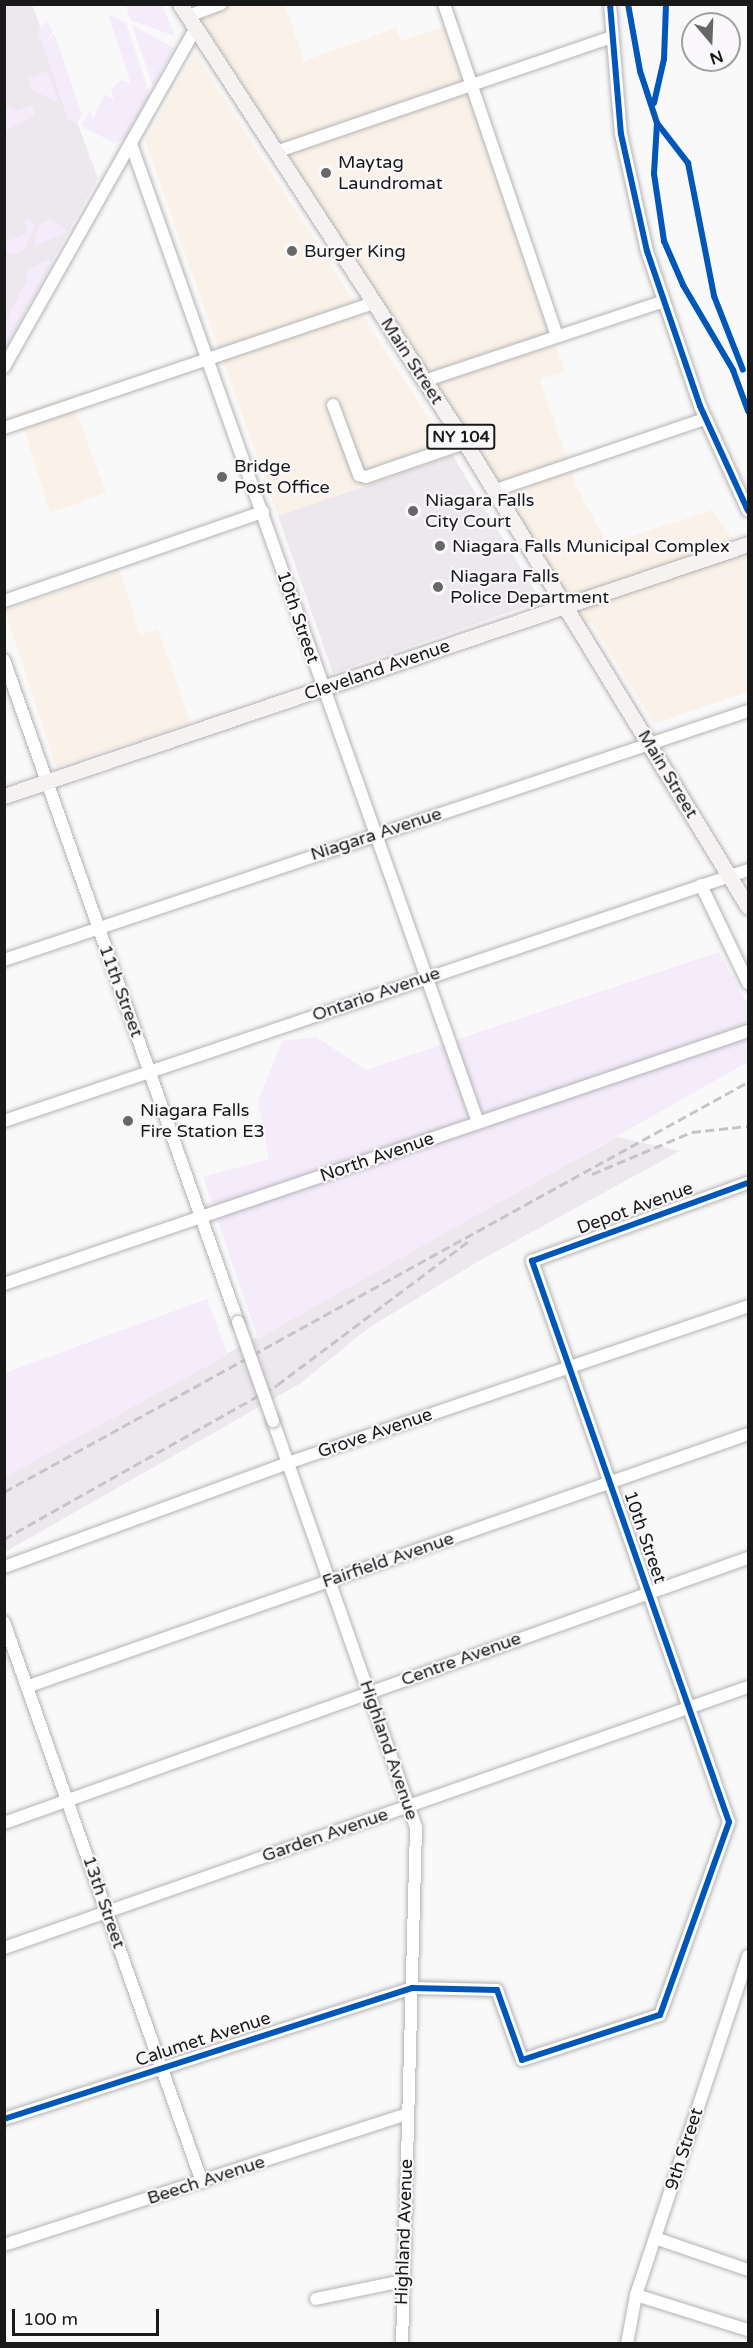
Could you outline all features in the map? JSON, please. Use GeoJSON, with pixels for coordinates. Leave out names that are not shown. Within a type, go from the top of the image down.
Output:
{"type":"FeatureCollection","features":[{"type":"Feature","properties":{"kind":"main road","name":"Main Street"},"geometry":{"type":"LineString","coordinates":[[188,16],[465,443],[748,907]]}},
{"type":"Feature","properties":{"kind":"main road","name":"Cleveland Avenue"},"geometry":{"type":"LineString","coordinates":[[4,796],[748,544]]}},
{"type":"Feature","properties":{"kind":"street"},"geometry":{"type":"LineString","coordinates":[[4,367],[131,144],[188,16],[221,4]]}},
{"type":"Feature","properties":{"kind":"street"},"geometry":{"type":"LineString","coordinates":[[444,4],[557,335]]}},
{"type":"Feature","properties":{"kind":"street"},"geometry":{"type":"LineString","coordinates":[[610,4],[611,37],[626,164],[662,302],[705,419],[748,511]]}},
{"type":"Feature","properties":{"kind":"street"},"geometry":{"type":"LineString","coordinates":[[276,152],[611,37]]}},
{"type":"Feature","properties":{"kind":"street","name":"10th Street"},"geometry":{"type":"LineString","coordinates":[[131,144],[263,512],[322,688],[478,1122]]}},
{"type":"Feature","properties":{"kind":"street"},"geometry":{"type":"LineString","coordinates":[[424,381],[662,302]]}},
{"type":"Feature","properties":{"kind":"street"},"geometry":{"type":"LineString","coordinates":[[4,428],[374,303]]}},
{"type":"Feature","properties":{"kind":"street"},"geometry":{"type":"LineString","coordinates":[[333,405],[359,475],[366,477],[465,443]]}},
{"type":"Feature","properties":{"kind":"street"},"geometry":{"type":"LineString","coordinates":[[493,491],[705,419]]}},
{"type":"Feature","properties":{"kind":"street"},"geometry":{"type":"LineString","coordinates":[[4,601],[263,512]]}},
{"type":"Feature","properties":{"kind":"street","name":"11th Street"},"geometry":{"type":"LineString","coordinates":[[4,660],[238,1322]]}},
{"type":"Feature","properties":{"kind":"street","name":"Niagara Avenue"},"geometry":{"type":"LineString","coordinates":[[4,960],[748,711]]}},
{"type":"Feature","properties":{"kind":"street","name":"Ontario Avenue"},"geometry":{"type":"LineString","coordinates":[[4,1121],[748,870]]}},
{"type":"Feature","properties":{"kind":"street"},"geometry":{"type":"LineString","coordinates":[[701,885],[748,983]]}},
{"type":"Feature","properties":{"kind":"street","name":"North Avenue"},"geometry":{"type":"LineString","coordinates":[[4,1284],[748,1030]]}},
{"type":"Feature","properties":{"kind":"street","name":"Depot Avenue"},"geometry":{"type":"LineString","coordinates":[[532,1261],[748,1183]]}},
{"type":"Feature","properties":{"kind":"street","name":"10th Street"},"geometry":{"type":"LineString","coordinates":[[532,1261],[729,1822]]}},
{"type":"Feature","properties":{"kind":"street","name":"Grove Avenue"},"geometry":{"type":"LineString","coordinates":[[4,1567],[288,1463],[748,1306]]}},
{"type":"Feature","properties":{"kind":"street","name":"Highland Avenue"},"geometry":{"type":"LineString","coordinates":[[238,1322],[327,1582],[370,1692],[416,1828],[402,2343]]}},
{"type":"Feature","properties":{"kind":"street","name":"Fairfield Avenue"},"geometry":{"type":"LineString","coordinates":[[28,1686],[748,1434]]}},
{"type":"Feature","properties":{"kind":"street","name":"Centre Avenue"},"geometry":{"type":"LineString","coordinates":[[4,1823],[748,1558]]}},
{"type":"Feature","properties":{"kind":"street","name":"13th Street"},"geometry":{"type":"LineString","coordinates":[[4,1622],[202,2182]]}},
{"type":"Feature","properties":{"kind":"street","name":"Garden Avenue"},"geometry":{"type":"LineString","coordinates":[[4,1948],[748,1687]]}},
{"type":"Feature","properties":{"kind":"street","name":"Calumet Avenue"},"geometry":{"type":"LineString","coordinates":[[4,2119],[412,1988],[497,1990],[522,2060],[660,2015],[729,1822]]}},
{"type":"Feature","properties":{"kind":"street","name":"9th Street"},"geometry":{"type":"LineString","coordinates":[[627,2343],[636,2295],[748,1956]]}},
{"type":"Feature","properties":{"kind":"street","name":"Beech Avenue"},"geometry":{"type":"LineString","coordinates":[[4,2245],[408,2114]]}},
{"type":"Feature","properties":{"kind":"street"},"geometry":{"type":"LineString","coordinates":[[655,2238],[748,2270]]}},
{"type":"Feature","properties":{"kind":"street"},"geometry":{"type":"LineString","coordinates":[[316,2299],[402,2281]]}},
{"type":"Feature","properties":{"kind":"street"},"geometry":{"type":"LineString","coordinates":[[636,2295],[748,2330]]}},
{"type":"Feature","properties":{"kind":"shaded area"},"geometry":{"type":"Polygon","coordinates":[[[5,5],[32,5],[98,178],[5,347],[5,5]]]}},
{"type":"Feature","properties":{"kind":"shaded area"},"geometry":{"type":"Polygon","coordinates":[[[126,5],[162,5],[175,36],[130,20],[126,5]]]}},
{"type":"Feature","properties":{"kind":"shaded area"},"geometry":{"type":"Polygon","coordinates":[[[193,5],[285,5],[304,61],[396,28],[401,41],[447,25],[565,372],[540,379],[576,485],[607,544],[712,510],[748,559],[748,692],[654,724],[591,622],[580,625],[193,5]]]}},
{"type":"Feature","properties":{"kind":"shaded area"},"geometry":{"type":"Polygon","coordinates":[[[108,14],[126,23],[150,95],[125,139],[114,143],[81,126],[90,111],[93,118],[105,95],[114,99],[111,89],[122,80],[146,91],[131,84],[108,14]]]}},
{"type":"Feature","properties":{"kind":"shaded area"},"geometry":{"type":"Polygon","coordinates":[[[46,20],[41,31],[47,21],[53,31],[45,45],[54,33],[82,115],[77,124],[68,120],[38,32],[46,20]]]}},
{"type":"Feature","properties":{"kind":"shaded area"},"geometry":{"type":"Polygon","coordinates":[[[132,25],[174,48],[153,86],[132,25]]]}},
{"type":"Feature","properties":{"kind":"shaded area"},"geometry":{"type":"Polygon","coordinates":[[[195,53],[453,456],[278,516],[145,141],[195,53]]]}},
{"type":"Feature","properties":{"kind":"shaded area"},"geometry":{"type":"Polygon","coordinates":[[[48,71],[59,103],[32,90],[28,78],[48,71]]]}},
{"type":"Feature","properties":{"kind":"shaded area"},"geometry":{"type":"Polygon","coordinates":[[[32,105],[35,114],[5,132],[5,106],[17,111],[32,105]]]}},
{"type":"Feature","properties":{"kind":"shaded area"},"geometry":{"type":"Polygon","coordinates":[[[30,219],[35,226],[26,247],[16,254],[5,252],[5,242],[28,233],[24,221],[30,219]]]}},
{"type":"Feature","properties":{"kind":"shaded area"},"geometry":{"type":"Polygon","coordinates":[[[50,219],[68,232],[34,246],[38,225],[50,219]]]}},
{"type":"Feature","properties":{"kind":"shaded area"},"geometry":{"type":"Polygon","coordinates":[[[46,260],[54,261],[5,348],[5,322],[27,280],[27,270],[46,260]]]}},
{"type":"Feature","properties":{"kind":"shaded area"},"geometry":{"type":"Polygon","coordinates":[[[71,396],[106,493],[50,513],[19,413],[71,396]]]}},
{"type":"Feature","properties":{"kind":"shaded area"},"geometry":{"type":"Polygon","coordinates":[[[453,456],[541,601],[333,673],[278,516],[453,456]]]}},
{"type":"Feature","properties":{"kind":"shaded area"},"geometry":{"type":"Polygon","coordinates":[[[120,571],[140,635],[158,629],[191,723],[56,767],[5,610],[120,571]]]}},
{"type":"Feature","properties":{"kind":"shaded area"},"geometry":{"type":"Polygon","coordinates":[[[719,952],[748,1005],[748,1062],[258,1339],[203,1177],[269,1159],[258,1101],[282,1041],[316,1037],[366,1070],[719,952]]]}},
{"type":"Feature","properties":{"kind":"shaded area"},"geometry":{"type":"Polygon","coordinates":[[[617,1137],[680,1151],[477,1262],[367,1329],[301,1383],[5,1552],[5,1477],[617,1137]]]}},
{"type":"Feature","properties":{"kind":"shaded area"},"geometry":{"type":"Polygon","coordinates":[[[207,1299],[228,1355],[5,1477],[5,1373],[207,1299]]]}},
{"type":"Feature","properties":{"kind":"railway"},"geometry":{"type":"LineString","coordinates":[[4,1492],[748,1082]]}},
{"type":"Feature","properties":{"kind":"railway"},"geometry":{"type":"LineString","coordinates":[[592,1174],[692,1132],[748,1126]]}},
{"type":"Feature","properties":{"kind":"railway"},"geometry":{"type":"LineString","coordinates":[[4,1539],[277,1385],[469,1241]]}},
{"type":"Feature","properties":{"kind":"cycle path"},"geometry":{"type":"LineString","coordinates":[[610,4],[621,134],[647,251],[700,406],[748,511]]}},
{"type":"Feature","properties":{"kind":"cycle path"},"geometry":{"type":"LineString","coordinates":[[628,4],[640,71],[657,123],[654,174],[664,241],[683,285],[733,370],[748,411]]}},
{"type":"Feature","properties":{"kind":"cycle path"},"geometry":{"type":"LineString","coordinates":[[654,103],[664,59],[666,4]]}},
{"type":"Feature","properties":{"kind":"cycle path"},"geometry":{"type":"LineString","coordinates":[[657,123],[688,163],[714,296],[743,370]]}},
{"type":"Feature","properties":{"kind":"cycle path"},"geometry":{"type":"LineString","coordinates":[[4,2119],[412,1988],[497,1990],[522,2060],[660,2015],[729,1822],[532,1261],[748,1183]]}},
{"type":"Feature","properties":{"kind":"place","name":"Maytag Laundromat"},"geometry":{"type":"Point","coordinates":[326,173]}},
{"type":"Feature","properties":{"kind":"place","name":"Burger King"},"geometry":{"type":"Point","coordinates":[292,251]}},
{"type":"Feature","properties":{"kind":"place","name":"Bridge Post Office"},"geometry":{"type":"Point","coordinates":[222,477]}},
{"type":"Feature","properties":{"kind":"place","name":"Niagara Falls City Court"},"geometry":{"type":"Point","coordinates":[413,511]}},
{"type":"Feature","properties":{"kind":"place","name":"Niagara Falls Municipal Complex"},"geometry":{"type":"Point","coordinates":[440,546]}},
{"type":"Feature","properties":{"kind":"place","name":"Niagara Falls Police Department"},"geometry":{"type":"Point","coordinates":[438,587]}},
{"type":"Feature","properties":{"kind":"place","name":"Niagara Falls Fire Station E3"},"geometry":{"type":"Point","coordinates":[128,1121]}}]}
